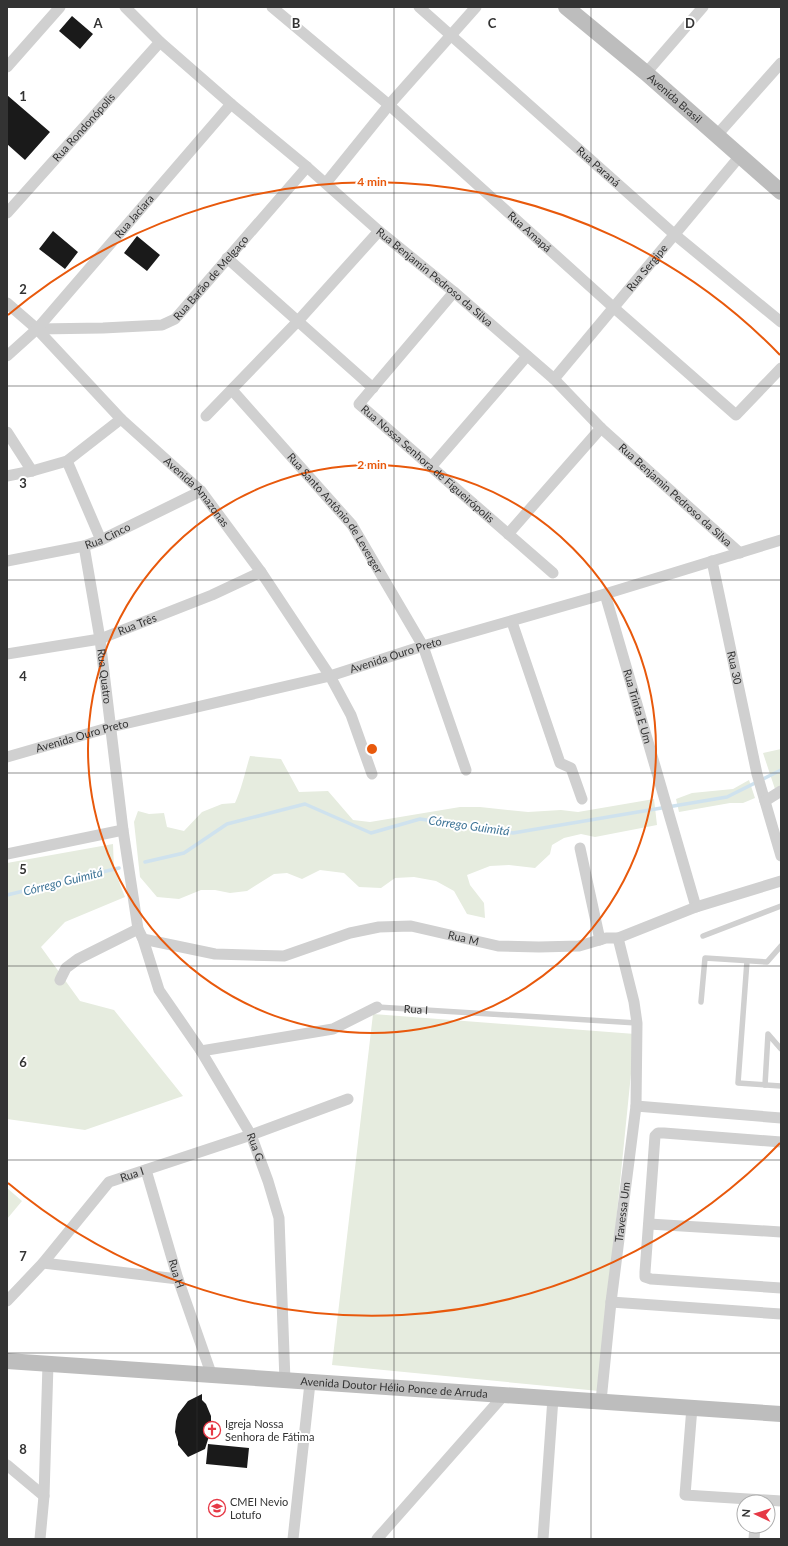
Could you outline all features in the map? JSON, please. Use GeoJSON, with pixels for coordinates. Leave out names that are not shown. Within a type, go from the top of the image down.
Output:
{"type":"FeatureCollection","features":[{"type":"Feature","properties":{"kind":"street"},"geometry":{"type":"LineString","coordinates":[[7,67],[60,7]]}},
{"type":"Feature","properties":{"kind":"street","name":"Rua Benjamin Pedroso da Silva"},"geometry":{"type":"LineString","coordinates":[[125,7],[160,42],[231,104],[326,183],[378,231],[454,292],[554,379],[601,428],[740,553]]}},
{"type":"Feature","properties":{"kind":"street","name":"Rua Amapá"},"geometry":{"type":"LineString","coordinates":[[272,7],[389,105],[613,307],[736,415],[781,368]]}},
{"type":"Feature","properties":{"kind":"street","name":"Rua Paraná"},"geometry":{"type":"LineString","coordinates":[[419,7],[674,234],[781,322]]}},
{"type":"Feature","properties":{"kind":"street"},"geometry":{"type":"LineString","coordinates":[[326,183],[389,105],[452,36],[476,7]]}},
{"type":"Feature","properties":{"kind":"street"},"geometry":{"type":"LineString","coordinates":[[646,73],[703,7]]}},
{"type":"Feature","properties":{"kind":"street","name":"Avenida Brasil"},"geometry":{"type":"LineString","coordinates":[[572,9],[781,192]]}},
{"type":"Feature","properties":{"kind":"street","name":"Rua Rondonópolis"},"geometry":{"type":"LineString","coordinates":[[7,213],[160,42]]}},
{"type":"Feature","properties":{"kind":"street"},"geometry":{"type":"LineString","coordinates":[[717,136],[781,63]]}},
{"type":"Feature","properties":{"kind":"street","name":"Rua Jaciara"},"geometry":{"type":"LineString","coordinates":[[7,356],[37,329],[231,104]]}},
{"type":"Feature","properties":{"kind":"street","name":"Rua Sergipe"},"geometry":{"type":"LineString","coordinates":[[554,379],[740,156]]}},
{"type":"Feature","properties":{"kind":"street","name":"Rua Barão de Melgaço"},"geometry":{"type":"LineString","coordinates":[[37,329],[103,328],[162,324],[170,322],[180,314],[307,167]]}},
{"type":"Feature","properties":{"kind":"street"},"geometry":{"type":"LineString","coordinates":[[206,416],[298,321],[378,231]]}},
{"type":"Feature","properties":{"kind":"street"},"geometry":{"type":"LineString","coordinates":[[227,258],[373,388]]}},
{"type":"Feature","properties":{"kind":"street","name":"Rua Nossa Senhora de Figueirópolis"},"geometry":{"type":"LineString","coordinates":[[454,292],[359,404],[553,573]]}},
{"type":"Feature","properties":{"kind":"street","name":"Avenida Amazonas"},"geometry":{"type":"LineString","coordinates":[[7,302],[37,329],[121,419],[201,491],[261,572],[330,676],[351,715],[372,774]]}},
{"type":"Feature","properties":{"kind":"street"},"geometry":{"type":"LineString","coordinates":[[431,467],[527,356]]}},
{"type":"Feature","properties":{"kind":"street","name":"Rua Santo Antônio de Leverger"},"geometry":{"type":"LineString","coordinates":[[232,390],[352,525],[423,646],[466,770]]}},
{"type":"Feature","properties":{"kind":"street"},"geometry":{"type":"LineString","coordinates":[[7,476],[32,471],[67,461],[121,419]]}},
{"type":"Feature","properties":{"kind":"street"},"geometry":{"type":"LineString","coordinates":[[508,534],[601,428]]}},
{"type":"Feature","properties":{"kind":"street"},"geometry":{"type":"LineString","coordinates":[[7,432],[32,471]]}},
{"type":"Feature","properties":{"kind":"street"},"geometry":{"type":"LineString","coordinates":[[67,461],[101,540]]}},
{"type":"Feature","properties":{"kind":"street","name":"Rua Cinco"},"geometry":{"type":"LineString","coordinates":[[7,561],[84,546],[101,540],[201,491]]}},
{"type":"Feature","properties":{"kind":"street","name":"Avenida Ouro Preto"},"geometry":{"type":"LineString","coordinates":[[7,757],[111,727],[330,676],[423,646],[512,622],[781,540]]}},
{"type":"Feature","properties":{"kind":"street","name":"Rua Quatro"},"geometry":{"type":"LineString","coordinates":[[84,546],[100,639],[123,830],[140,934]]}},
{"type":"Feature","properties":{"kind":"street","name":"Rua 30"},"geometry":{"type":"LineString","coordinates":[[712,562],[757,774],[781,856]]}},
{"type":"Feature","properties":{"kind":"street","name":"Rua Três"},"geometry":{"type":"LineString","coordinates":[[7,654],[100,639],[212,595],[261,572]]}},
{"type":"Feature","properties":{"kind":"street","name":"Rua Trinta E Um"},"geometry":{"type":"LineString","coordinates":[[605,594],[696,907]]}},
{"type":"Feature","properties":{"kind":"street"},"geometry":{"type":"LineString","coordinates":[[512,622],[560,763],[572,768],[582,798]]}},
{"type":"Feature","properties":{"kind":"street"},"geometry":{"type":"LineString","coordinates":[[764,796],[781,791]]}},
{"type":"Feature","properties":{"kind":"street"},"geometry":{"type":"LineString","coordinates":[[7,854],[123,830]]}},
{"type":"Feature","properties":{"kind":"street"},"geometry":{"type":"LineString","coordinates":[[580,848],[600,940]]}},
{"type":"Feature","properties":{"kind":"street","name":"Rua M"},"geometry":{"type":"LineString","coordinates":[[140,934],[215,954],[284,956],[350,933],[379,927],[411,926],[498,946],[579,946],[600,940],[618,938],[696,907],[781,881]]}},
{"type":"Feature","properties":{"kind":"street"},"geometry":{"type":"LineString","coordinates":[[60,980],[66,968],[78,959],[140,934]]}},
{"type":"Feature","properties":{"kind":"street","name":"Rua G"},"geometry":{"type":"LineString","coordinates":[[140,934],[159,990],[201,1051],[251,1135],[268,1181],[279,1218],[285,1381]]}},
{"type":"Feature","properties":{"kind":"street","name":"Travessa Um"},"geometry":{"type":"LineString","coordinates":[[601,1400],[611,1302],[636,1106],[637,1023],[634,1002],[618,938]]}},
{"type":"Feature","properties":{"kind":"street","name":"Rua I"},"geometry":{"type":"LineString","coordinates":[[201,1051],[333,1029],[376,1007]]}},
{"type":"Feature","properties":{"kind":"street","name":"Rua I"},"geometry":{"type":"LineString","coordinates":[[7,1301],[44,1263],[109,1182],[251,1135],[348,1099]]}},
{"type":"Feature","properties":{"kind":"street"},"geometry":{"type":"LineString","coordinates":[[636,1106],[781,1118]]}},
{"type":"Feature","properties":{"kind":"street"},"geometry":{"type":"LineString","coordinates":[[781,1142],[674,1133],[658,1133],[654,1136],[645,1272],[646,1277],[651,1279],[781,1288]]}},
{"type":"Feature","properties":{"kind":"street","name":"Rua H"},"geometry":{"type":"LineString","coordinates":[[146,1170],[178,1279],[212,1376]]}},
{"type":"Feature","properties":{"kind":"street"},"geometry":{"type":"LineString","coordinates":[[649,1224],[781,1232]]}},
{"type":"Feature","properties":{"kind":"street"},"geometry":{"type":"LineString","coordinates":[[44,1263],[178,1279]]}},
{"type":"Feature","properties":{"kind":"street"},"geometry":{"type":"LineString","coordinates":[[611,1302],[781,1314]]}},
{"type":"Feature","properties":{"kind":"street","name":"Avenida Doutor Hélio Ponce de Arruda"},"geometry":{"type":"LineString","coordinates":[[7,1361],[310,1383],[601,1400],[781,1414]]}},
{"type":"Feature","properties":{"kind":"street"},"geometry":{"type":"LineString","coordinates":[[40,1539],[44,1496],[48,1364]]}},
{"type":"Feature","properties":{"kind":"street"},"geometry":{"type":"LineString","coordinates":[[293,1539],[310,1383]]}},
{"type":"Feature","properties":{"kind":"street"},"geometry":{"type":"LineString","coordinates":[[377,1539],[504,1395]]}},
{"type":"Feature","properties":{"kind":"street"},"geometry":{"type":"LineString","coordinates":[[543,1539],[553,1398]]}},
{"type":"Feature","properties":{"kind":"street"},"geometry":{"type":"LineString","coordinates":[[692,1407],[686,1495],[736,1499]]}},
{"type":"Feature","properties":{"kind":"street"},"geometry":{"type":"LineString","coordinates":[[7,1465],[44,1496]]}},
{"type":"Feature","properties":{"kind":"lane"},"geometry":{"type":"LineString","coordinates":[[702,936],[781,906]]}},
{"type":"Feature","properties":{"kind":"lane"},"geometry":{"type":"LineString","coordinates":[[701,1002],[705,958],[767,962],[781,946]]}},
{"type":"Feature","properties":{"kind":"lane"},"geometry":{"type":"LineString","coordinates":[[747,961],[738,1083],[781,1086]]}},
{"type":"Feature","properties":{"kind":"lane","name":"Rua I"},"geometry":{"type":"LineString","coordinates":[[376,1007],[637,1023]]}},
{"type":"Feature","properties":{"kind":"lane"},"geometry":{"type":"LineString","coordinates":[[764,1085],[768,1034],[781,1049]]}},
{"type":"Feature","properties":{"kind":"shaded area"},"geometry":{"type":"Polygon","coordinates":[[[781,749],[781,786],[775,789],[763,753],[781,749]]]}},
{"type":"Feature","properties":{"kind":"shaded area"},"geometry":{"type":"Polygon","coordinates":[[[250,756],[281,759],[299,792],[328,791],[353,820],[370,822],[460,807],[480,807],[528,812],[561,810],[578,812],[654,799],[657,825],[595,837],[581,834],[564,838],[552,845],[550,854],[535,868],[509,865],[490,866],[467,875],[470,885],[484,903],[485,918],[467,914],[454,891],[436,881],[414,877],[395,878],[381,888],[359,887],[344,873],[320,870],[302,879],[287,873],[274,874],[247,891],[230,893],[215,890],[201,890],[179,899],[157,897],[140,877],[134,822],[138,811],[149,814],[164,813],[167,827],[184,831],[202,812],[222,804],[235,803],[242,786],[250,756]]]}},
{"type":"Feature","properties":{"kind":"shaded area"},"geometry":{"type":"Polygon","coordinates":[[[749,780],[755,798],[743,803],[730,803],[679,812],[676,799],[692,793],[733,789],[749,780]]]}},
{"type":"Feature","properties":{"kind":"shaded area"},"geometry":{"type":"Polygon","coordinates":[[[113,844],[114,869],[125,897],[65,922],[41,947],[80,1001],[114,1010],[183,1096],[85,1130],[7,1119],[7,863],[113,844]]]}},
{"type":"Feature","properties":{"kind":"shaded area"},"geometry":{"type":"Polygon","coordinates":[[[373,1014],[635,1034],[599,1391],[332,1365],[373,1014]]]}},
{"type":"Feature","properties":{"kind":"shaded area"},"geometry":{"type":"Polygon","coordinates":[[[7,1188],[22,1201],[7,1219],[7,1188]]]}},
{"type":"Feature","properties":{"kind":"building"},"geometry":{"type":"Polygon","coordinates":[[[72,16],[93,34],[80,49],[59,31],[72,16]]]}},
{"type":"Feature","properties":{"kind":"building"},"geometry":{"type":"Polygon","coordinates":[[[7,95],[50,132],[25,160],[7,144],[7,95]]]}},
{"type":"Feature","properties":{"kind":"building"},"geometry":{"type":"Polygon","coordinates":[[[53,231],[78,252],[65,269],[39,249],[53,231]]]}},
{"type":"Feature","properties":{"kind":"building"},"geometry":{"type":"Polygon","coordinates":[[[137,236],[160,255],[147,271],[124,253],[137,236]]]}},
{"type":"Feature","properties":{"kind":"building"},"geometry":{"type":"Polygon","coordinates":[[[202,1394],[202,1400],[206,1404],[211,1416],[211,1430],[205,1449],[188,1457],[178,1445],[175,1432],[176,1421],[178,1414],[188,1401],[202,1394]]]}},
{"type":"Feature","properties":{"kind":"building"},"geometry":{"type":"Polygon","coordinates":[[[208,1444],[249,1448],[247,1468],[206,1464],[208,1444]]]}},
{"type":"Feature","properties":{"kind":"waterway","name":"Córrego Guimitá"},"geometry":{"type":"LineString","coordinates":[[145,862],[184,853],[227,824],[305,804],[371,833],[420,819],[513,833],[727,797],[781,770]]}},
{"type":"Feature","properties":{"kind":"waterway","name":"Córrego Guimitá"},"geometry":{"type":"LineString","coordinates":[[7,895],[119,868]]}},
{"type":"Feature","properties":{"kind":"place","name":"Igreja Nossa Senhora de Fátima"},"geometry":{"type":"Point","coordinates":[212,1430]}},
{"type":"Feature","properties":{"kind":"place","name":"CMEI Nevio Lotufo"},"geometry":{"type":"Point","coordinates":[217,1508]}}]}
